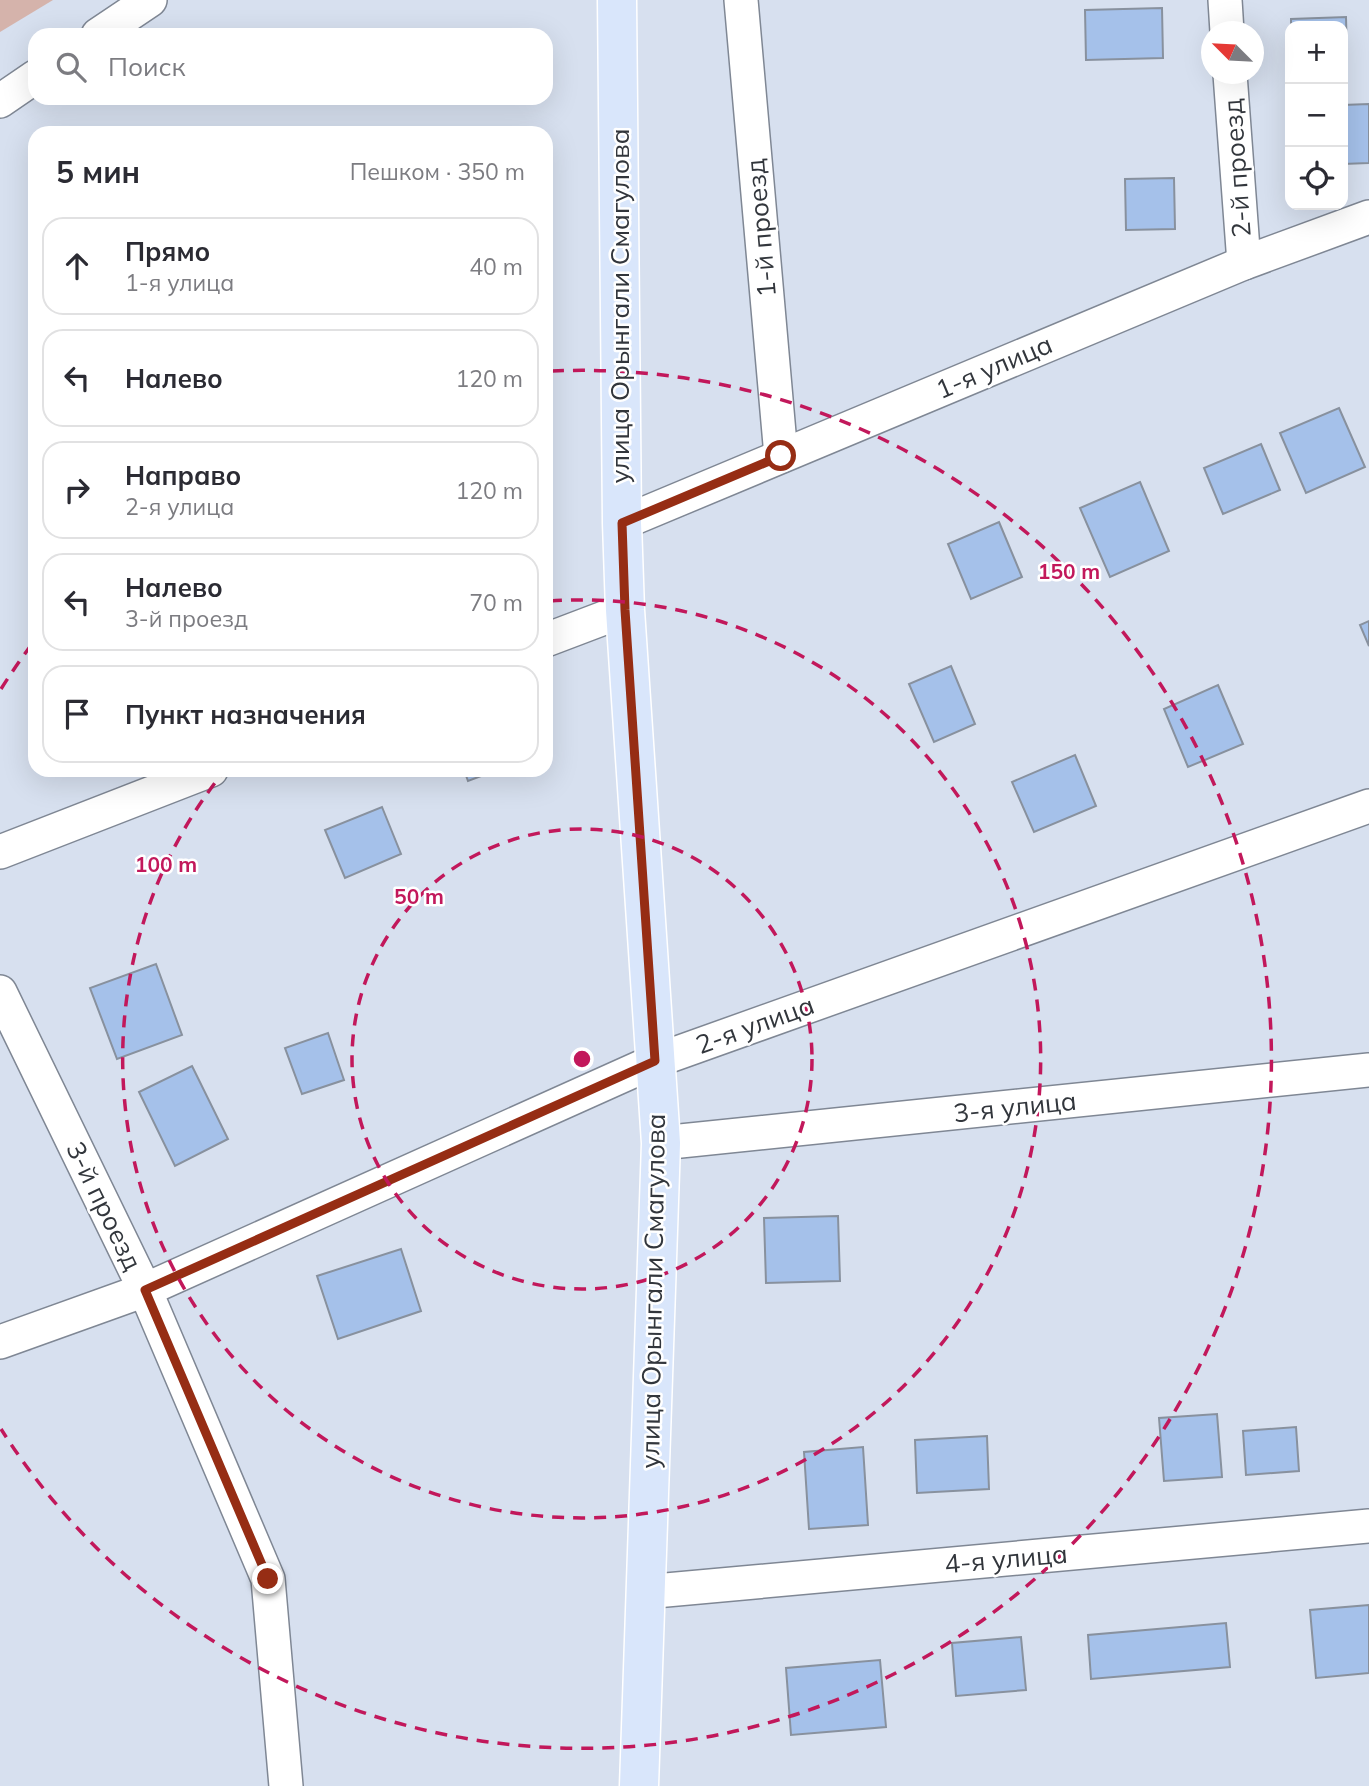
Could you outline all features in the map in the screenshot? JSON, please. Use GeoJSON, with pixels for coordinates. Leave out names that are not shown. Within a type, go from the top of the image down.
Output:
{"type":"FeatureCollection","features":[{"type":"Feature","properties":{"kind":"main road","name":"улица Орынгали Смагулова"},"geometry":{"type":"LineString","coordinates":[[617,0],[625,610],[660,1143],[639,1786]]}},
{"type":"Feature","properties":{"kind":"street"},"geometry":{"type":"LineString","coordinates":[[107,28],[149,0]]}},
{"type":"Feature","properties":{"kind":"street","name":"1-й проезд"},"geometry":{"type":"LineString","coordinates":[[741,0],[781,456]]}},
{"type":"Feature","properties":{"kind":"street"},"geometry":{"type":"LineString","coordinates":[[1225,0],[1226,21]]}},
{"type":"Feature","properties":{"kind":"street"},"geometry":{"type":"LineString","coordinates":[[0,101],[28,82]]}},
{"type":"Feature","properties":{"kind":"street","name":"2-й проезд"},"geometry":{"type":"LineString","coordinates":[[1231,84],[1244,263]]}},
{"type":"Feature","properties":{"kind":"street","name":"1-я улица"},"geometry":{"type":"LineString","coordinates":[[622,523],[1244,263],[1369,217]]}},
{"type":"Feature","properties":{"kind":"street"},"geometry":{"type":"LineString","coordinates":[[553,637],[625,610]]}},
{"type":"Feature","properties":{"kind":"street"},"geometry":{"type":"LineString","coordinates":[[0,852],[193,777]]}},
{"type":"Feature","properties":{"kind":"street","name":"2-я улица"},"geometry":{"type":"LineString","coordinates":[[0,1342],[145,1290],[655,1061],[1369,806]]}},
{"type":"Feature","properties":{"kind":"street","name":"3-й проезд"},"geometry":{"type":"LineString","coordinates":[[0,992],[145,1290],[268,1579],[286,1786]]}},
{"type":"Feature","properties":{"kind":"street","name":"3-я улица"},"geometry":{"type":"LineString","coordinates":[[660,1143],[1369,1070]]}},
{"type":"Feature","properties":{"kind":"street","name":"4-я улица"},"geometry":{"type":"LineString","coordinates":[[644,1592],[1369,1525]]}},
{"type":"Feature","properties":{"kind":"shaded area"},"geometry":{"type":"Polygon","coordinates":[[[0,0],[53,0],[0,32],[0,0]]]}},
{"type":"Feature","properties":{"kind":"building"},"geometry":{"type":"Polygon","coordinates":[[[1162,8],[1163,58],[1086,60],[1085,10],[1162,8]]]}},
{"type":"Feature","properties":{"kind":"building"},"geometry":{"type":"Polygon","coordinates":[[[1346,17],[1346,21],[1291,21],[1346,17]]]}},
{"type":"Feature","properties":{"kind":"building"},"geometry":{"type":"Polygon","coordinates":[[[1369,104],[1369,163],[1348,164],[1348,105],[1369,104]]]}},
{"type":"Feature","properties":{"kind":"building"},"geometry":{"type":"Polygon","coordinates":[[[1174,178],[1175,229],[1126,230],[1125,179],[1174,178]]]}},
{"type":"Feature","properties":{"kind":"building"},"geometry":{"type":"Polygon","coordinates":[[[1339,408],[1365,467],[1306,493],[1280,433],[1339,408]]]}},
{"type":"Feature","properties":{"kind":"building"},"geometry":{"type":"Polygon","coordinates":[[[1261,444],[1280,490],[1223,514],[1204,468],[1261,444]]]}},
{"type":"Feature","properties":{"kind":"building"},"geometry":{"type":"Polygon","coordinates":[[[1140,482],[1169,551],[1110,577],[1080,508],[1140,482]]]}},
{"type":"Feature","properties":{"kind":"building"},"geometry":{"type":"Polygon","coordinates":[[[999,522],[1022,577],[971,599],[948,544],[999,522]]]}},
{"type":"Feature","properties":{"kind":"building"},"geometry":{"type":"Polygon","coordinates":[[[1369,621],[1369,646],[1360,625],[1369,621]]]}},
{"type":"Feature","properties":{"kind":"building"},"geometry":{"type":"Polygon","coordinates":[[[951,666],[975,724],[934,742],[909,684],[951,666]]]}},
{"type":"Feature","properties":{"kind":"building"},"geometry":{"type":"Polygon","coordinates":[[[1218,685],[1243,744],[1188,767],[1164,709],[1218,685]]]}},
{"type":"Feature","properties":{"kind":"building"},"geometry":{"type":"Polygon","coordinates":[[[1075,755],[1096,806],[1034,832],[1012,782],[1075,755]]]}},
{"type":"Feature","properties":{"kind":"building"},"geometry":{"type":"Polygon","coordinates":[[[382,807],[401,854],[345,878],[325,830],[382,807]]]}},
{"type":"Feature","properties":{"kind":"building"},"geometry":{"type":"Polygon","coordinates":[[[156,964],[182,1035],[117,1059],[90,988],[156,964]]]}},
{"type":"Feature","properties":{"kind":"building"},"geometry":{"type":"Polygon","coordinates":[[[328,1033],[344,1080],[302,1094],[285,1048],[328,1033]]]}},
{"type":"Feature","properties":{"kind":"building"},"geometry":{"type":"Polygon","coordinates":[[[192,1066],[228,1139],[175,1166],[139,1092],[192,1066]]]}},
{"type":"Feature","properties":{"kind":"building"},"geometry":{"type":"Polygon","coordinates":[[[838,1216],[840,1281],[766,1283],[764,1218],[838,1216]]]}},
{"type":"Feature","properties":{"kind":"building"},"geometry":{"type":"Polygon","coordinates":[[[401,1249],[421,1311],[338,1339],[317,1276],[401,1249]]]}},
{"type":"Feature","properties":{"kind":"building"},"geometry":{"type":"Polygon","coordinates":[[[1217,1414],[1222,1477],[1164,1481],[1159,1418],[1217,1414]]]}},
{"type":"Feature","properties":{"kind":"building"},"geometry":{"type":"Polygon","coordinates":[[[1296,1427],[1299,1471],[1246,1475],[1243,1431],[1296,1427]]]}},
{"type":"Feature","properties":{"kind":"building"},"geometry":{"type":"Polygon","coordinates":[[[987,1436],[989,1489],[917,1493],[915,1440],[987,1436]]]}},
{"type":"Feature","properties":{"kind":"building"},"geometry":{"type":"Polygon","coordinates":[[[863,1447],[868,1525],[809,1529],[804,1452],[863,1447]]]}},
{"type":"Feature","properties":{"kind":"building"},"geometry":{"type":"Polygon","coordinates":[[[1369,1605],[1369,1673],[1316,1678],[1310,1610],[1369,1605]]]}},
{"type":"Feature","properties":{"kind":"building"},"geometry":{"type":"Polygon","coordinates":[[[1226,1623],[1230,1667],[1091,1679],[1088,1635],[1226,1623]]]}},
{"type":"Feature","properties":{"kind":"building"},"geometry":{"type":"Polygon","coordinates":[[[1021,1637],[1026,1690],[956,1696],[952,1643],[1021,1637]]]}},
{"type":"Feature","properties":{"kind":"building"},"geometry":{"type":"Polygon","coordinates":[[[880,1660],[886,1727],[791,1735],[786,1668],[880,1660]]]}},
{"type":"Feature","properties":{"kind":"route"},"geometry":{"type":"LineString","coordinates":[[268,1579],[145,1290],[655,1061],[625,610],[622,523],[781,456]]}}]}
